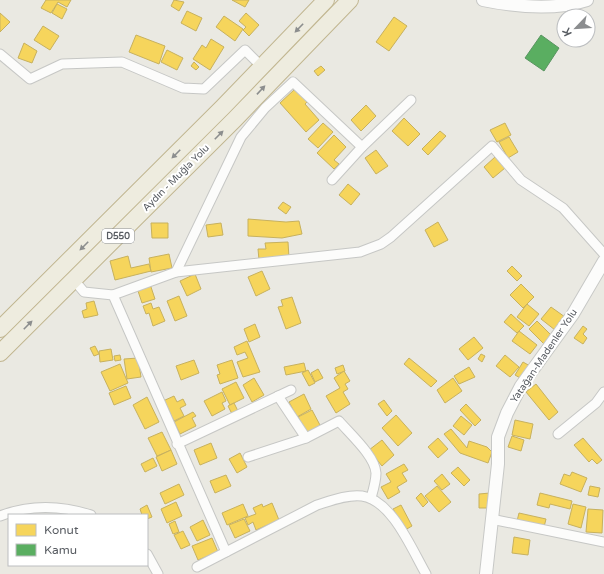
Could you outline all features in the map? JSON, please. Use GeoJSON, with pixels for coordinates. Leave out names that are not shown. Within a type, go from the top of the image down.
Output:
{"type":"FeatureCollection","features":[{"type":"Feature","properties":{"kind":"highway","name":"Aydın - Muğla Yolu"},"geometry":{"type":"LineString","coordinates":[[0,329],[262,67],[326,0]]}},
{"type":"Feature","properties":{"kind":"highway","name":"Aydın - Muğla Yolu"},"geometry":{"type":"LineString","coordinates":[[0,353],[235,119],[350,0]]}},
{"type":"Feature","properties":{"kind":"street"},"geometry":{"type":"LineString","coordinates":[[483,0],[531,3],[559,7],[587,0]]}},
{"type":"Feature","properties":{"kind":"street"},"geometry":{"type":"LineString","coordinates":[[0,54],[30,78],[62,64],[122,62],[183,88],[204,90],[246,50],[262,67]]}},
{"type":"Feature","properties":{"kind":"street"},"geometry":{"type":"LineString","coordinates":[[176,272],[242,137],[265,108],[293,82],[362,147]]}},
{"type":"Feature","properties":{"kind":"street"},"geometry":{"type":"LineString","coordinates":[[332,180],[362,147],[411,100]]}},
{"type":"Feature","properties":{"kind":"street"},"geometry":{"type":"LineString","coordinates":[[74,280],[84,292],[113,295],[176,272],[360,252],[372,248],[391,237],[492,146],[521,180],[563,208],[604,254]]}},
{"type":"Feature","properties":{"kind":"street","name":"Yatağan-Madenler Yolu"},"geometry":{"type":"LineString","coordinates":[[486,574],[498,464],[498,437],[507,413],[521,386],[573,314],[604,261]]}},
{"type":"Feature","properties":{"kind":"street"},"geometry":{"type":"LineString","coordinates":[[113,295],[177,444],[226,552]]}},
{"type":"Feature","properties":{"kind":"street"},"geometry":{"type":"LineString","coordinates":[[177,444],[291,390]]}},
{"type":"Feature","properties":{"kind":"street"},"geometry":{"type":"LineString","coordinates":[[558,434],[596,403],[604,392]]}},
{"type":"Feature","properties":{"kind":"street"},"geometry":{"type":"LineString","coordinates":[[278,396],[306,438]]}},
{"type":"Feature","properties":{"kind":"street"},"geometry":{"type":"LineString","coordinates":[[248,457],[306,438],[339,422],[370,458],[375,467],[376,474],[371,498]]}},
{"type":"Feature","properties":{"kind":"street"},"geometry":{"type":"LineString","coordinates":[[197,567],[317,505],[333,500],[361,495],[371,498],[381,504],[390,514],[426,574]]}},
{"type":"Feature","properties":{"kind":"street"},"geometry":{"type":"LineString","coordinates":[[0,516],[17,510],[36,507],[75,510],[88,514]]}},
{"type":"Feature","properties":{"kind":"street"},"geometry":{"type":"LineString","coordinates":[[491,519],[604,542]]}},
{"type":"Feature","properties":{"kind":"street"},"geometry":{"type":"LineString","coordinates":[[148,556],[158,574]]}},
{"type":"Feature","properties":{"kind":"building: Konut"},"geometry":{"type":"Polygon","coordinates":[[[46,0],[71,0],[67,7],[58,2],[51,13],[41,8],[46,0]]]}},
{"type":"Feature","properties":{"kind":"building: Konut"},"geometry":{"type":"Polygon","coordinates":[[[174,0],[184,2],[179,11],[171,6],[174,0]]]}},
{"type":"Feature","properties":{"kind":"building: Konut"},"geometry":{"type":"Polygon","coordinates":[[[232,0],[249,0],[245,7],[232,0]]]}},
{"type":"Feature","properties":{"kind":"building: Konut"},"geometry":{"type":"Polygon","coordinates":[[[57,4],[67,9],[62,19],[52,13],[57,4]]]}},
{"type":"Feature","properties":{"kind":"building: Konut"},"geometry":{"type":"Polygon","coordinates":[[[187,11],[202,18],[196,31],[181,23],[187,11]]]}},
{"type":"Feature","properties":{"kind":"building: Konut"},"geometry":{"type":"Polygon","coordinates":[[[0,13],[10,22],[0,32],[0,13]]]}},
{"type":"Feature","properties":{"kind":"building: Konut"},"geometry":{"type":"Polygon","coordinates":[[[246,13],[259,25],[249,36],[243,30],[246,27],[239,21],[246,13]]]}},
{"type":"Feature","properties":{"kind":"building: Konut"},"geometry":{"type":"Polygon","coordinates":[[[224,16],[243,29],[235,41],[216,27],[224,16]]]}},
{"type":"Feature","properties":{"kind":"building: Konut"},"geometry":{"type":"Polygon","coordinates":[[[394,17],[407,26],[389,51],[376,42],[394,17]]]}},
{"type":"Feature","properties":{"kind":"building: Konut"},"geometry":{"type":"Polygon","coordinates":[[[43,26],[59,36],[50,50],[34,40],[43,26]]]}},
{"type":"Feature","properties":{"kind":"building: Konut"},"geometry":{"type":"Polygon","coordinates":[[[136,35],[165,46],[159,64],[129,52],[136,35]]]}},
{"type":"Feature","properties":{"kind":"building: Konut"},"geometry":{"type":"Polygon","coordinates":[[[211,39],[224,47],[210,70],[193,59],[202,45],[206,48],[211,39]]]}},
{"type":"Feature","properties":{"kind":"building: Konut"},"geometry":{"type":"Polygon","coordinates":[[[24,43],[37,51],[32,63],[18,58],[24,43]]]}},
{"type":"Feature","properties":{"kind":"building: Konut"},"geometry":{"type":"Polygon","coordinates":[[[167,50],[183,58],[177,70],[161,62],[167,50]]]}},
{"type":"Feature","properties":{"kind":"building: Konut"},"geometry":{"type":"Polygon","coordinates":[[[194,62],[199,67],[196,70],[191,66],[194,62]]]}},
{"type":"Feature","properties":{"kind":"building: Konut"},"geometry":{"type":"Polygon","coordinates":[[[321,66],[325,70],[318,76],[314,71],[321,66]]]}},
{"type":"Feature","properties":{"kind":"building: Konut"},"geometry":{"type":"Polygon","coordinates":[[[295,89],[307,102],[305,104],[319,120],[306,132],[280,103],[295,89]]]}},
{"type":"Feature","properties":{"kind":"building: Konut"},"geometry":{"type":"Polygon","coordinates":[[[366,105],[376,116],[361,131],[351,120],[366,105]]]}},
{"type":"Feature","properties":{"kind":"building: Konut"},"geometry":{"type":"Polygon","coordinates":[[[404,118],[420,134],[408,146],[392,131],[404,118]]]}},
{"type":"Feature","properties":{"kind":"building: Konut"},"geometry":{"type":"Polygon","coordinates":[[[323,123],[333,132],[318,148],[308,139],[323,123]]]}},
{"type":"Feature","properties":{"kind":"building: Konut"},"geometry":{"type":"Polygon","coordinates":[[[505,123],[511,135],[497,142],[490,130],[505,123]]]}},
{"type":"Feature","properties":{"kind":"building: Konut"},"geometry":{"type":"Polygon","coordinates":[[[440,131],[446,136],[428,155],[422,149],[440,131]]]}},
{"type":"Feature","properties":{"kind":"building: Konut"},"geometry":{"type":"Polygon","coordinates":[[[334,135],[346,147],[334,160],[339,164],[334,169],[317,153],[334,135]]]}},
{"type":"Feature","properties":{"kind":"building: Konut"},"geometry":{"type":"Polygon","coordinates":[[[509,137],[518,152],[508,158],[499,142],[509,137]]]}},
{"type":"Feature","properties":{"kind":"building: Konut"},"geometry":{"type":"Polygon","coordinates":[[[376,150],[388,166],[376,174],[365,158],[376,150]]]}},
{"type":"Feature","properties":{"kind":"building: Konut"},"geometry":{"type":"Polygon","coordinates":[[[495,157],[505,168],[493,178],[484,167],[495,157]]]}},
{"type":"Feature","properties":{"kind":"building: Konut"},"geometry":{"type":"Polygon","coordinates":[[[348,184],[360,194],[351,205],[339,195],[348,184]]]}},
{"type":"Feature","properties":{"kind":"building: Konut"},"geometry":{"type":"Polygon","coordinates":[[[283,202],[291,207],[286,214],[278,208],[283,202]]]}},
{"type":"Feature","properties":{"kind":"building: Konut"},"geometry":{"type":"Polygon","coordinates":[[[248,219],[286,222],[299,221],[302,234],[282,238],[248,236],[248,219]]]}},
{"type":"Feature","properties":{"kind":"building: Konut"},"geometry":{"type":"Polygon","coordinates":[[[438,222],[448,240],[434,247],[425,230],[438,222]]]}},
{"type":"Feature","properties":{"kind":"building: Konut"},"geometry":{"type":"Polygon","coordinates":[[[151,223],[168,223],[168,238],[152,238],[151,223]]]}},
{"type":"Feature","properties":{"kind":"building: Konut"},"geometry":{"type":"Polygon","coordinates":[[[221,223],[223,235],[208,237],[206,225],[221,223]]]}},
{"type":"Feature","properties":{"kind":"building: Konut"},"geometry":{"type":"Polygon","coordinates":[[[288,242],[289,258],[259,260],[258,249],[266,249],[265,243],[288,242]]]}},
{"type":"Feature","properties":{"kind":"building: Konut"},"geometry":{"type":"Polygon","coordinates":[[[169,254],[172,268],[151,272],[149,258],[169,254]]]}},
{"type":"Feature","properties":{"kind":"building: Konut"},"geometry":{"type":"Polygon","coordinates":[[[128,256],[131,268],[149,264],[151,271],[115,280],[110,261],[128,256]]]}},
{"type":"Feature","properties":{"kind":"building: Konut"},"geometry":{"type":"Polygon","coordinates":[[[512,266],[522,276],[517,281],[507,271],[512,266]]]}},
{"type":"Feature","properties":{"kind":"building: Konut"},"geometry":{"type":"Polygon","coordinates":[[[262,271],[270,289],[256,296],[248,277],[262,271]]]}},
{"type":"Feature","properties":{"kind":"building: Konut"},"geometry":{"type":"Polygon","coordinates":[[[195,274],[201,289],[187,296],[180,281],[195,274]]]}},
{"type":"Feature","properties":{"kind":"building: Konut"},"geometry":{"type":"Polygon","coordinates":[[[150,284],[155,299],[142,303],[137,288],[150,284]]]}},
{"type":"Feature","properties":{"kind":"building: Konut"},"geometry":{"type":"Polygon","coordinates":[[[521,284],[534,297],[523,308],[510,295],[521,284]]]}},
{"type":"Feature","properties":{"kind":"building: Konut"},"geometry":{"type":"Polygon","coordinates":[[[179,296],[187,316],[175,321],[167,301],[179,296]]]}},
{"type":"Feature","properties":{"kind":"building: Konut"},"geometry":{"type":"Polygon","coordinates":[[[292,297],[301,323],[286,329],[278,307],[283,306],[281,300],[292,297]]]}},
{"type":"Feature","properties":{"kind":"building: Konut"},"geometry":{"type":"Polygon","coordinates":[[[94,301],[98,315],[84,318],[82,311],[87,309],[86,303],[94,301]]]}},
{"type":"Feature","properties":{"kind":"building: Konut"},"geometry":{"type":"Polygon","coordinates":[[[151,303],[153,309],[159,307],[165,321],[153,326],[149,313],[146,314],[143,306],[151,303]]]}},
{"type":"Feature","properties":{"kind":"building: Konut"},"geometry":{"type":"Polygon","coordinates":[[[527,304],[539,314],[529,326],[517,317],[527,304]]]}},
{"type":"Feature","properties":{"kind":"building: Konut"},"geometry":{"type":"Polygon","coordinates":[[[551,307],[565,317],[555,330],[541,319],[551,307]]]}},
{"type":"Feature","properties":{"kind":"building: Konut"},"geometry":{"type":"Polygon","coordinates":[[[511,314],[524,326],[517,333],[504,322],[511,314]]]}},
{"type":"Feature","properties":{"kind":"building: Konut"},"geometry":{"type":"Polygon","coordinates":[[[537,321],[552,336],[544,344],[529,329],[537,321]]]}},
{"type":"Feature","properties":{"kind":"building: Konut"},"geometry":{"type":"Polygon","coordinates":[[[255,324],[260,337],[249,342],[244,329],[255,324]]]}},
{"type":"Feature","properties":{"kind":"building: Konut"},"geometry":{"type":"Polygon","coordinates":[[[583,326],[587,329],[583,334],[587,338],[583,344],[574,338],[583,326]]]}},
{"type":"Feature","properties":{"kind":"building: Konut"},"geometry":{"type":"Polygon","coordinates":[[[519,331],[537,345],[530,354],[512,341],[519,331]]]}},
{"type":"Feature","properties":{"kind":"building: Konut"},"geometry":{"type":"Polygon","coordinates":[[[474,337],[483,348],[468,360],[459,349],[474,337]]]}},
{"type":"Feature","properties":{"kind":"building: Konut"},"geometry":{"type":"Polygon","coordinates":[[[247,341],[260,372],[243,377],[237,362],[248,358],[245,352],[237,355],[234,347],[247,341]]]}},
{"type":"Feature","properties":{"kind":"building: Konut"},"geometry":{"type":"Polygon","coordinates":[[[95,346],[99,354],[94,356],[90,348],[95,346]]]}},
{"type":"Feature","properties":{"kind":"building: Konut"},"geometry":{"type":"Polygon","coordinates":[[[111,349],[113,360],[100,362],[99,351],[111,349]]]}},
{"type":"Feature","properties":{"kind":"building: Konut"},"geometry":{"type":"Polygon","coordinates":[[[481,354],[485,356],[482,362],[478,359],[481,354]]]}},
{"type":"Feature","properties":{"kind":"building: Konut"},"geometry":{"type":"Polygon","coordinates":[[[120,355],[121,360],[115,361],[114,356],[120,355]]]}},
{"type":"Feature","properties":{"kind":"building: Konut"},"geometry":{"type":"Polygon","coordinates":[[[505,355],[519,367],[510,377],[496,366],[505,355]]]}},
{"type":"Feature","properties":{"kind":"building: Konut"},"geometry":{"type":"Polygon","coordinates":[[[138,358],[141,377],[127,379],[124,359],[138,358]]]}},
{"type":"Feature","properties":{"kind":"building: Konut"},"geometry":{"type":"Polygon","coordinates":[[[409,358],[437,381],[431,387],[404,364],[409,358]]]}},
{"type":"Feature","properties":{"kind":"building: Konut"},"geometry":{"type":"Polygon","coordinates":[[[194,360],[199,373],[181,380],[176,366],[194,360]]]}},
{"type":"Feature","properties":{"kind":"building: Konut"},"geometry":{"type":"Polygon","coordinates":[[[232,360],[238,378],[220,384],[217,375],[220,374],[217,365],[232,360]]]}},
{"type":"Feature","properties":{"kind":"building: Konut"},"geometry":{"type":"Polygon","coordinates":[[[523,362],[530,366],[522,379],[515,375],[523,362]]]}},
{"type":"Feature","properties":{"kind":"building: Konut"},"geometry":{"type":"Polygon","coordinates":[[[304,363],[306,371],[286,375],[284,367],[304,363]]]}},
{"type":"Feature","properties":{"kind":"building: Konut"},"geometry":{"type":"Polygon","coordinates":[[[120,364],[128,383],[110,391],[101,372],[120,364]]]}},
{"type":"Feature","properties":{"kind":"building: Konut"},"geometry":{"type":"Polygon","coordinates":[[[343,365],[345,371],[337,374],[335,368],[343,365]]]}},
{"type":"Feature","properties":{"kind":"building: Konut"},"geometry":{"type":"Polygon","coordinates":[[[469,367],[475,377],[459,384],[454,376],[469,367]]]}},
{"type":"Feature","properties":{"kind":"building: Konut"},"geometry":{"type":"Polygon","coordinates":[[[318,369],[323,378],[315,382],[311,373],[318,369]]]}},
{"type":"Feature","properties":{"kind":"building: Konut"},"geometry":{"type":"Polygon","coordinates":[[[308,370],[315,383],[309,386],[302,373],[308,370]]]}},
{"type":"Feature","properties":{"kind":"building: Konut"},"geometry":{"type":"Polygon","coordinates":[[[344,371],[350,381],[345,384],[348,389],[343,392],[350,404],[336,413],[326,396],[340,388],[334,378],[344,371]]]}},
{"type":"Feature","properties":{"kind":"building: Konut"},"geometry":{"type":"Polygon","coordinates":[[[254,378],[264,395],[252,402],[243,385],[254,378]]]}},
{"type":"Feature","properties":{"kind":"building: Konut"},"geometry":{"type":"Polygon","coordinates":[[[453,378],[462,391],[445,403],[437,390],[453,378]]]}},
{"type":"Feature","properties":{"kind":"building: Konut"},"geometry":{"type":"Polygon","coordinates":[[[236,382],[244,398],[230,405],[222,389],[236,382]]]}},
{"type":"Feature","properties":{"kind":"building: Konut"},"geometry":{"type":"Polygon","coordinates":[[[536,384],[558,412],[549,420],[526,392],[536,384]]]}},
{"type":"Feature","properties":{"kind":"building: Konut"},"geometry":{"type":"Polygon","coordinates":[[[126,386],[131,398],[114,405],[109,393],[126,386]]]}},
{"type":"Feature","properties":{"kind":"building: Konut"},"geometry":{"type":"Polygon","coordinates":[[[222,392],[226,401],[222,403],[225,409],[212,416],[204,401],[222,392]]]}},
{"type":"Feature","properties":{"kind":"building: Konut"},"geometry":{"type":"Polygon","coordinates":[[[304,394],[311,409],[297,417],[289,402],[304,394]]]}},
{"type":"Feature","properties":{"kind":"building: Konut"},"geometry":{"type":"Polygon","coordinates":[[[174,396],[177,402],[183,399],[186,405],[180,408],[184,416],[174,421],[163,401],[174,396]]]}},
{"type":"Feature","properties":{"kind":"building: Konut"},"geometry":{"type":"Polygon","coordinates":[[[147,397],[159,422],[145,429],[133,405],[147,397]]]}},
{"type":"Feature","properties":{"kind":"building: Konut"},"geometry":{"type":"Polygon","coordinates":[[[384,400],[392,411],[387,416],[378,404],[384,400]]]}},
{"type":"Feature","properties":{"kind":"building: Konut"},"geometry":{"type":"Polygon","coordinates":[[[234,403],[238,411],[232,414],[228,406],[234,403]]]}},
{"type":"Feature","properties":{"kind":"building: Konut"},"geometry":{"type":"Polygon","coordinates":[[[466,404],[481,420],[475,426],[460,410],[466,404]]]}},
{"type":"Feature","properties":{"kind":"building: Konut"},"geometry":{"type":"Polygon","coordinates":[[[312,410],[321,427],[307,434],[298,417],[312,410]]]}},
{"type":"Feature","properties":{"kind":"building: Konut"},"geometry":{"type":"Polygon","coordinates":[[[193,412],[196,416],[192,418],[196,426],[180,434],[174,422],[193,412]]]}},
{"type":"Feature","properties":{"kind":"building: Konut"},"geometry":{"type":"Polygon","coordinates":[[[396,415],[412,433],[398,446],[382,428],[396,415]]]}},
{"type":"Feature","properties":{"kind":"building: Konut"},"geometry":{"type":"Polygon","coordinates":[[[461,416],[472,425],[464,435],[453,426],[461,416]]]}},
{"type":"Feature","properties":{"kind":"building: Konut"},"geometry":{"type":"Polygon","coordinates":[[[515,420],[533,424],[530,439],[512,435],[515,420]]]}},
{"type":"Feature","properties":{"kind":"building: Konut"},"geometry":{"type":"Polygon","coordinates":[[[451,429],[467,448],[469,441],[487,447],[492,452],[488,463],[460,453],[444,434],[451,429]]]}},
{"type":"Feature","properties":{"kind":"building: Konut"},"geometry":{"type":"Polygon","coordinates":[[[162,432],[171,450],[157,456],[148,438],[162,432]]]}},
{"type":"Feature","properties":{"kind":"building: Konut"},"geometry":{"type":"Polygon","coordinates":[[[512,436],[524,440],[521,451],[508,447],[512,436]]]}},
{"type":"Feature","properties":{"kind":"building: Konut"},"geometry":{"type":"Polygon","coordinates":[[[438,438],[448,449],[438,458],[428,447],[438,438]]]}},
{"type":"Feature","properties":{"kind":"building: Konut"},"geometry":{"type":"Polygon","coordinates":[[[583,438],[602,460],[597,464],[592,459],[589,462],[574,445],[583,438]]]}},
{"type":"Feature","properties":{"kind":"building: Konut"},"geometry":{"type":"Polygon","coordinates":[[[382,440],[394,455],[382,466],[369,450],[382,440]]]}},
{"type":"Feature","properties":{"kind":"building: Konut"},"geometry":{"type":"Polygon","coordinates":[[[211,443],[217,458],[200,465],[194,450],[211,443]]]}},
{"type":"Feature","properties":{"kind":"building: Konut"},"geometry":{"type":"Polygon","coordinates":[[[171,450],[177,464],[162,471],[156,457],[171,450]]]}},
{"type":"Feature","properties":{"kind":"building: Konut"},"geometry":{"type":"Polygon","coordinates":[[[240,453],[247,467],[237,473],[229,459],[240,453]]]}},
{"type":"Feature","properties":{"kind":"building: Konut"},"geometry":{"type":"Polygon","coordinates":[[[153,458],[157,466],[145,472],[141,464],[153,458]]]}},
{"type":"Feature","properties":{"kind":"building: Konut"},"geometry":{"type":"Polygon","coordinates":[[[404,464],[408,470],[402,473],[407,481],[397,487],[400,492],[388,499],[381,487],[391,482],[386,474],[404,464]]]}},
{"type":"Feature","properties":{"kind":"building: Konut"},"geometry":{"type":"Polygon","coordinates":[[[458,467],[470,480],[464,486],[451,473],[458,467]]]}},
{"type":"Feature","properties":{"kind":"building: Konut"},"geometry":{"type":"Polygon","coordinates":[[[572,472],[587,478],[581,492],[560,484],[564,474],[570,476],[572,472]]]}},
{"type":"Feature","properties":{"kind":"building: Konut"},"geometry":{"type":"Polygon","coordinates":[[[442,474],[450,484],[442,490],[434,481],[442,474]]]}},
{"type":"Feature","properties":{"kind":"building: Konut"},"geometry":{"type":"Polygon","coordinates":[[[226,475],[231,486],[215,493],[210,481],[226,475]]]}},
{"type":"Feature","properties":{"kind":"building: Konut"},"geometry":{"type":"Polygon","coordinates":[[[179,484],[184,495],[165,504],[160,493],[179,484]]]}},
{"type":"Feature","properties":{"kind":"building: Konut"},"geometry":{"type":"Polygon","coordinates":[[[437,486],[451,502],[439,512],[425,496],[437,486]]]}},
{"type":"Feature","properties":{"kind":"building: Konut"},"geometry":{"type":"Polygon","coordinates":[[[590,486],[600,488],[598,497],[588,495],[590,486]]]}},
{"type":"Feature","properties":{"kind":"building: Konut"},"geometry":{"type":"Polygon","coordinates":[[[421,493],[428,502],[423,507],[416,498],[421,493]]]}},
{"type":"Feature","properties":{"kind":"building: Konut"},"geometry":{"type":"Polygon","coordinates":[[[490,493],[491,508],[479,508],[479,494],[490,493]]]}},
{"type":"Feature","properties":{"kind":"building: Konut"},"geometry":{"type":"Polygon","coordinates":[[[540,493],[572,501],[570,509],[550,504],[549,508],[537,505],[540,493]]]}},
{"type":"Feature","properties":{"kind":"building: Konut"},"geometry":{"type":"Polygon","coordinates":[[[176,502],[182,516],[167,523],[161,509],[176,502]]]}},
{"type":"Feature","properties":{"kind":"building: Konut"},"geometry":{"type":"Polygon","coordinates":[[[272,503],[279,520],[256,530],[253,522],[248,525],[245,518],[256,514],[253,508],[262,504],[263,507],[272,503]]]}},
{"type":"Feature","properties":{"kind":"building: Konut"},"geometry":{"type":"Polygon","coordinates":[[[243,504],[248,516],[227,525],[222,513],[243,504]]]}},
{"type":"Feature","properties":{"kind":"building: Konut"},"geometry":{"type":"Polygon","coordinates":[[[573,504],[586,507],[581,528],[568,524],[573,504]]]}},
{"type":"Feature","properties":{"kind":"building: Konut"},"geometry":{"type":"Polygon","coordinates":[[[147,505],[152,517],[148,519],[148,514],[142,514],[140,509],[147,505]]]}},
{"type":"Feature","properties":{"kind":"building: Konut"},"geometry":{"type":"Polygon","coordinates":[[[401,505],[412,526],[405,530],[393,509],[401,505]]]}},
{"type":"Feature","properties":{"kind":"building: Konut"},"geometry":{"type":"Polygon","coordinates":[[[588,509],[603,510],[602,533],[586,532],[588,509]]]}},
{"type":"Feature","properties":{"kind":"building: Konut"},"geometry":{"type":"Polygon","coordinates":[[[519,513],[546,519],[544,527],[517,521],[519,513]]]}},
{"type":"Feature","properties":{"kind":"building: Konut"},"geometry":{"type":"Polygon","coordinates":[[[244,519],[250,531],[235,538],[229,525],[244,519]]]}},
{"type":"Feature","properties":{"kind":"building: Konut"},"geometry":{"type":"Polygon","coordinates":[[[203,520],[210,535],[197,541],[190,527],[203,520]]]}},
{"type":"Feature","properties":{"kind":"building: Konut"},"geometry":{"type":"Polygon","coordinates":[[[175,521],[179,532],[173,534],[169,524],[175,521]]]}},
{"type":"Feature","properties":{"kind":"building: Konut"},"geometry":{"type":"Polygon","coordinates":[[[183,531],[190,545],[181,549],[174,535],[183,531]]]}},
{"type":"Feature","properties":{"kind":"building: Konut"},"geometry":{"type":"Polygon","coordinates":[[[514,537],[530,540],[528,555],[512,553],[514,537]]]}},
{"type":"Feature","properties":{"kind":"building: Konut"},"geometry":{"type":"Polygon","coordinates":[[[212,538],[218,552],[198,560],[192,546],[212,538]]]}},
{"type":"Feature","properties":{"kind":"building: Kamu"},"geometry":{"type":"Polygon","coordinates":[[[541,35],[556,46],[556,48],[559,48],[544,71],[525,58],[541,35]]]}}]}
